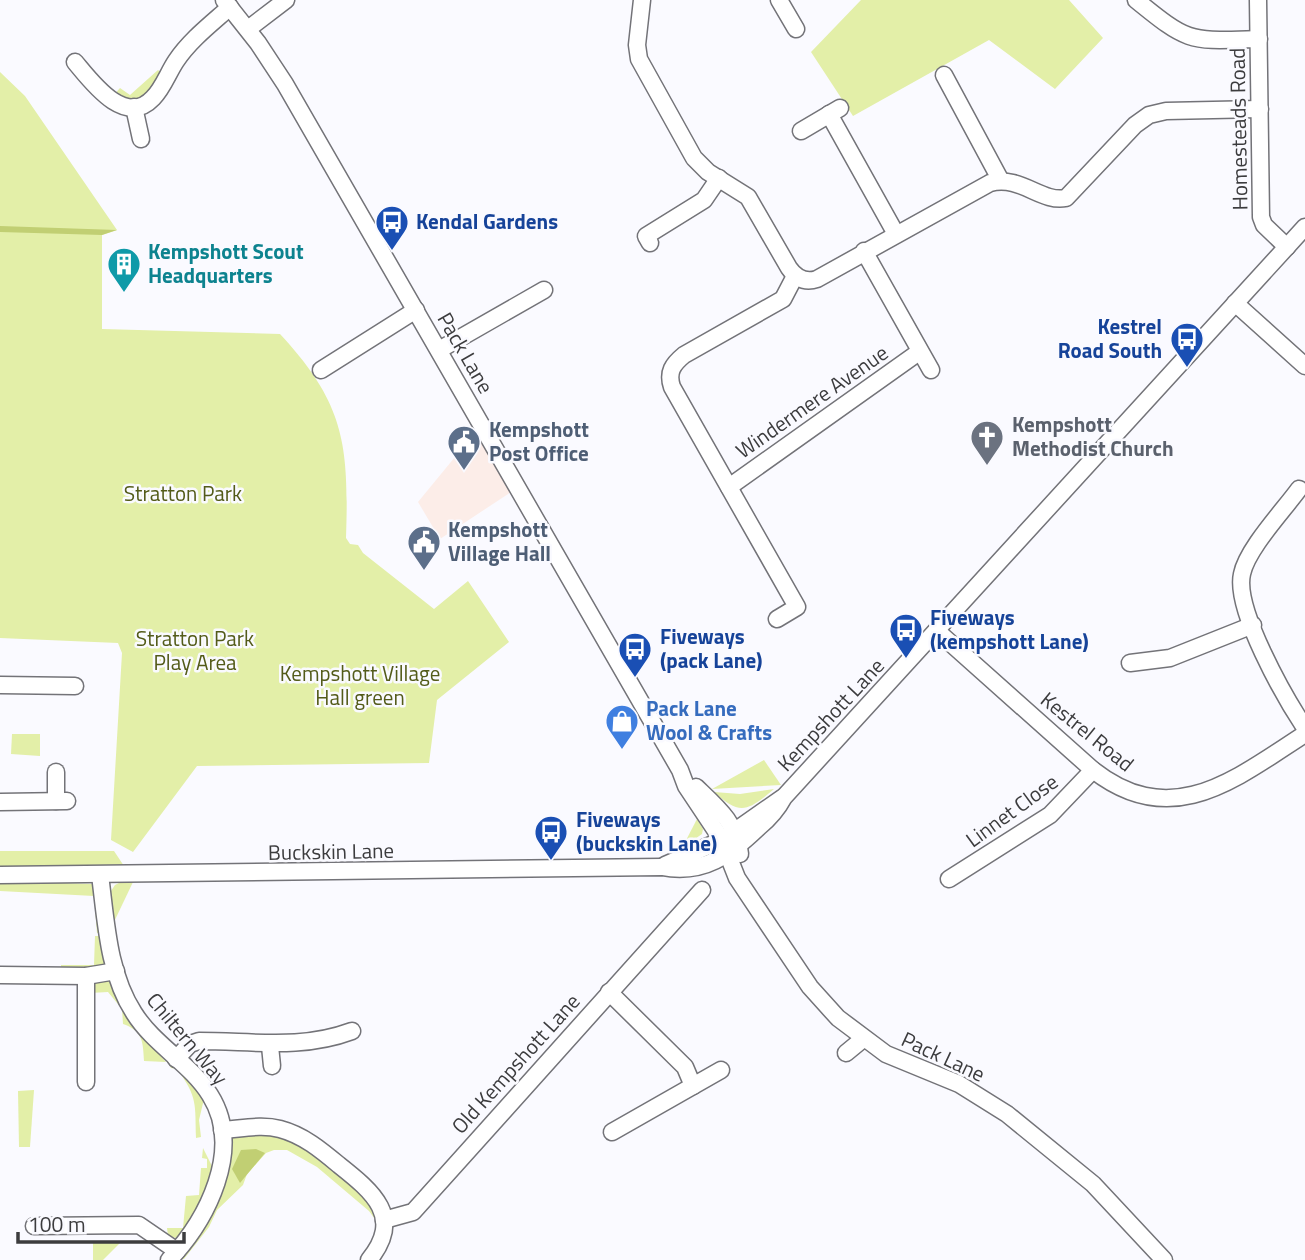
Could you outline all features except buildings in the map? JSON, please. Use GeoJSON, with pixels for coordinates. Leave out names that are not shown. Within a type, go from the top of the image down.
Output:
{"type":"FeatureCollection","features":[{"type":"Feature","properties":{"kind":"street"},"geometry":{"type":"LineString","coordinates":[[247,29],[286,0]]}},
{"type":"Feature","properties":{"kind":"street"},"geometry":{"type":"LineString","coordinates":[[642,0],[637,45],[639,59],[694,158],[748,197],[795,276],[808,281],[817,279],[965,194],[1001,181],[1021,183],[1063,199],[1070,195],[1135,125],[1153,113],[1260,109]]}},
{"type":"Feature","properties":{"kind":"street"},"geometry":{"type":"LineString","coordinates":[[779,0],[796,29]]}},
{"type":"Feature","properties":{"kind":"street"},"geometry":{"type":"LineString","coordinates":[[1136,0],[1154,6],[1172,30],[1194,39],[1259,39]]}},
{"type":"Feature","properties":{"kind":"street","name":"Homesteads Road"},"geometry":{"type":"LineString","coordinates":[[1258,0],[1261,217],[1264,225],[1287,247]]}},
{"type":"Feature","properties":{"kind":"street"},"geometry":{"type":"LineString","coordinates":[[61,72],[78,59],[102,94],[119,104],[134,107],[153,99],[181,53],[227,4]]}},
{"type":"Feature","properties":{"kind":"street","name":"Pack Lane"},"geometry":{"type":"LineString","coordinates":[[227,4],[285,84],[680,770],[686,786],[731,843],[755,903],[810,987],[838,1018],[863,1040],[892,1057],[959,1084],[1007,1114],[1093,1184],[1164,1260]]}},
{"type":"Feature","properties":{"kind":"street"},"geometry":{"type":"LineString","coordinates":[[944,75],[1001,181]]}},
{"type":"Feature","properties":{"kind":"street"},"geometry":{"type":"LineString","coordinates":[[134,107],[141,139]]}},
{"type":"Feature","properties":{"kind":"street"},"geometry":{"type":"LineString","coordinates":[[801,131],[834,111],[896,234]]}},
{"type":"Feature","properties":{"kind":"street"},"geometry":{"type":"LineString","coordinates":[[650,243],[646,236],[704,200],[719,178]]}},
{"type":"Feature","properties":{"kind":"street","name":"Kempshott Lane"},"geometry":{"type":"LineString","coordinates":[[731,843],[775,813],[784,797],[1305,227]]}},
{"type":"Feature","properties":{"kind":"street","name":"Windermere Avenue"},"geometry":{"type":"LineString","coordinates":[[864,251],[931,370]]}},
{"type":"Feature","properties":{"kind":"street","name":"Windermere Avenue"},"geometry":{"type":"LineString","coordinates":[[778,620],[797,607],[672,387],[671,370],[684,355],[783,299],[795,276]]}},
{"type":"Feature","properties":{"kind":"street"},"geometry":{"type":"LineString","coordinates":[[439,350],[544,290]]}},
{"type":"Feature","properties":{"kind":"street"},"geometry":{"type":"LineString","coordinates":[[1235,303],[1305,366]]}},
{"type":"Feature","properties":{"kind":"street"},"geometry":{"type":"LineString","coordinates":[[321,370],[416,310]]}},
{"type":"Feature","properties":{"kind":"street","name":"Windermere Avenue"},"geometry":{"type":"LineString","coordinates":[[729,487],[919,352]]}},
{"type":"Feature","properties":{"kind":"street"},"geometry":{"type":"LineString","coordinates":[[1300,486],[1252,553],[1242,573],[1241,592],[1280,688],[1305,728]]}},
{"type":"Feature","properties":{"kind":"street"},"geometry":{"type":"LineString","coordinates":[[1137,668],[1201,648],[1253,625]]}},
{"type":"Feature","properties":{"kind":"street","name":"Kestrel Road"},"geometry":{"type":"LineString","coordinates":[[937,631],[1093,770],[1109,783],[1138,795],[1189,797],[1228,784],[1305,734]]}},
{"type":"Feature","properties":{"kind":"street"},"geometry":{"type":"LineString","coordinates":[[0,685],[75,686]]}},
{"type":"Feature","properties":{"kind":"street","name":"Linnet Close"},"geometry":{"type":"LineString","coordinates":[[949,880],[1050,815],[1093,770]]}},
{"type":"Feature","properties":{"kind":"street"},"geometry":{"type":"LineString","coordinates":[[0,802],[62,801],[56,772]]}},
{"type":"Feature","properties":{"kind":"street","name":"Buckskin Lane"},"geometry":{"type":"LineString","coordinates":[[0,875],[662,867],[675,869],[702,867],[731,843]]}},
{"type":"Feature","properties":{"kind":"street","name":"Chiltern Way"},"geometry":{"type":"LineString","coordinates":[[100,874],[116,971],[134,1014],[211,1096],[222,1130],[223,1149],[218,1180],[202,1217],[173,1256]]}},
{"type":"Feature","properties":{"kind":"street","name":"Old Kempshott Lane"},"geometry":{"type":"LineString","coordinates":[[384,1220],[413,1212],[702,890]]}},
{"type":"Feature","properties":{"kind":"street"},"geometry":{"type":"LineString","coordinates":[[0,975],[86,975],[116,971]]}},
{"type":"Feature","properties":{"kind":"street"},"geometry":{"type":"LineString","coordinates":[[86,975],[86,1082]]}},
{"type":"Feature","properties":{"kind":"street"},"geometry":{"type":"LineString","coordinates":[[609,992],[685,1067],[693,1086]]}},
{"type":"Feature","properties":{"kind":"street"},"geometry":{"type":"LineString","coordinates":[[176,1059],[190,1044],[199,1041],[270,1045],[325,1041],[352,1031]]}},
{"type":"Feature","properties":{"kind":"street"},"geometry":{"type":"LineString","coordinates":[[846,1053],[863,1040]]}},
{"type":"Feature","properties":{"kind":"street"},"geometry":{"type":"LineString","coordinates":[[270,1045],[272,1066]]}},
{"type":"Feature","properties":{"kind":"street"},"geometry":{"type":"LineString","coordinates":[[612,1132],[721,1070]]}},
{"type":"Feature","properties":{"kind":"street"},"geometry":{"type":"LineString","coordinates":[[222,1130],[259,1126],[280,1129],[303,1138],[375,1195],[384,1220],[378,1249],[369,1260]]}},
{"type":"Feature","properties":{"kind":"street"},"geometry":{"type":"LineString","coordinates":[[34,1226],[139,1225],[173,1256]]}},
{"type":"Feature","properties":{"kind":"shaded area"},"geometry":{"type":"Polygon","coordinates":[[[478,429],[514,490],[440,539],[418,502],[478,429]]]}},
{"type":"Feature","properties":{"kind":"green space"},"geometry":{"type":"Polygon","coordinates":[[[861,0],[1069,0],[1103,38],[1055,89],[989,40],[853,116],[811,52],[861,0]]]}},
{"type":"Feature","properties":{"kind":"green space"},"geometry":{"type":"Polygon","coordinates":[[[158,70],[165,76],[137,104],[112,97],[120,88],[130,95],[158,70]]]}},
{"type":"Feature","properties":{"kind":"green space","name":"Stratton Park"},"geometry":{"type":"Polygon","coordinates":[[[0,72],[25,96],[117,230],[102,235],[102,329],[280,334],[318,382],[338,427],[344,451],[346,538],[350,544],[358,545],[363,553],[434,609],[468,581],[509,642],[437,700],[429,763],[197,766],[133,852],[111,840],[122,653],[118,643],[0,638],[0,72]]]}},
{"type":"Feature","properties":{"kind":"green space"},"geometry":{"type":"Polygon","coordinates":[[[0,226],[117,230],[102,235],[0,232],[0,226]]]}},
{"type":"Feature","properties":{"kind":"green space"},"geometry":{"type":"Polygon","coordinates":[[[12,734],[40,734],[40,756],[11,754],[12,734]]]}},
{"type":"Feature","properties":{"kind":"green space"},"geometry":{"type":"Polygon","coordinates":[[[764,760],[781,785],[712,789],[764,760]]]}},
{"type":"Feature","properties":{"kind":"green space"},"geometry":{"type":"Polygon","coordinates":[[[774,789],[744,808],[731,805],[714,792],[740,794],[774,789]]]}},
{"type":"Feature","properties":{"kind":"green space"},"geometry":{"type":"Polygon","coordinates":[[[697,819],[703,829],[702,834],[682,848],[697,819]]]}},
{"type":"Feature","properties":{"kind":"green space"},"geometry":{"type":"Polygon","coordinates":[[[0,851],[114,851],[124,866],[0,868],[0,851]]]}},
{"type":"Feature","properties":{"kind":"green space"},"geometry":{"type":"Polygon","coordinates":[[[0,881],[93,884],[102,932],[97,933],[94,896],[0,891],[0,881]]]}},
{"type":"Feature","properties":{"kind":"green space"},"geometry":{"type":"Polygon","coordinates":[[[123,881],[133,882],[113,924],[109,894],[115,885],[123,881]]]}},
{"type":"Feature","properties":{"kind":"green space"},"geometry":{"type":"Polygon","coordinates":[[[95,936],[102,936],[106,960],[102,968],[61,969],[61,965],[94,965],[95,936]]]}},
{"type":"Feature","properties":{"kind":"green space"},"geometry":{"type":"Polygon","coordinates":[[[97,980],[110,980],[166,1062],[144,1061],[141,1038],[135,1030],[123,1024],[122,1009],[108,992],[90,993],[97,980]]]}},
{"type":"Feature","properties":{"kind":"green space"},"geometry":{"type":"Polygon","coordinates":[[[173,1063],[204,1099],[199,1120],[201,1137],[196,1138],[192,1094],[177,1069],[171,1068],[169,1064],[173,1063]]]}},
{"type":"Feature","properties":{"kind":"green space"},"geometry":{"type":"Polygon","coordinates":[[[34,1090],[30,1147],[19,1147],[18,1091],[34,1090]]]}},
{"type":"Feature","properties":{"kind":"green space"},"geometry":{"type":"Polygon","coordinates":[[[258,1131],[296,1140],[371,1201],[377,1222],[369,1211],[317,1167],[287,1150],[274,1150],[266,1153],[247,1174],[243,1185],[217,1210],[209,1227],[184,1259],[179,1260],[232,1137],[258,1131]]]}},
{"type":"Feature","properties":{"kind":"green space"},"geometry":{"type":"Polygon","coordinates":[[[203,1148],[212,1166],[209,1190],[180,1239],[168,1236],[167,1228],[183,1228],[186,1196],[199,1195],[201,1168],[207,1168],[207,1159],[202,1158],[203,1148]]]}},
{"type":"Feature","properties":{"kind":"green space"},"geometry":{"type":"Polygon","coordinates":[[[256,1149],[265,1153],[240,1183],[232,1169],[241,1150],[256,1149]]]}},
{"type":"Feature","properties":{"kind":"green space"},"geometry":{"type":"Polygon","coordinates":[[[121,1242],[103,1260],[93,1260],[93,1243],[121,1242]]]}},
{"type":"Feature","properties":{"kind":"place","name":"Kendal Gardens"},"geometry":{"type":"Point","coordinates":[392,252]}},
{"type":"Feature","properties":{"kind":"place","name":"Kempshott Scout Headquarters"},"geometry":{"type":"Point","coordinates":[124,294]}},
{"type":"Feature","properties":{"kind":"place","name":"Kestrel Road South"},"geometry":{"type":"Point","coordinates":[1187,369]}},
{"type":"Feature","properties":{"kind":"place","name":"Kempshott Methodist Church"},"geometry":{"type":"Point","coordinates":[987,467]}},
{"type":"Feature","properties":{"kind":"place","name":"Kempshott Post Office"},"geometry":{"type":"Point","coordinates":[464,472]}},
{"type":"Feature","properties":{"kind":"place","name":"Kempshott Village Hall"},"geometry":{"type":"Point","coordinates":[424,572]}},
{"type":"Feature","properties":{"kind":"place","name":"Fiveways (kempshott Lane)"},"geometry":{"type":"Point","coordinates":[906,660]}},
{"type":"Feature","properties":{"kind":"place","name":"Fiveways (pack Lane)"},"geometry":{"type":"Point","coordinates":[635,679]}},
{"type":"Feature","properties":{"kind":"place","name":"Pack Lane Wool & Crafts"},"geometry":{"type":"Point","coordinates":[622,751]}},
{"type":"Feature","properties":{"kind":"place","name":"Fiveways (buckskin Lane)"},"geometry":{"type":"Point","coordinates":[551,862]}},
{"type":"Feature","properties":{"kind":"park label","name":"Stratton Park Play Area"},"geometry":{"type":"Point","coordinates":[195,651]}},
{"type":"Feature","properties":{"kind":"park label","name":"Kempshott Village Hall green"},"geometry":{"type":"Point","coordinates":[360,686]}}]}
